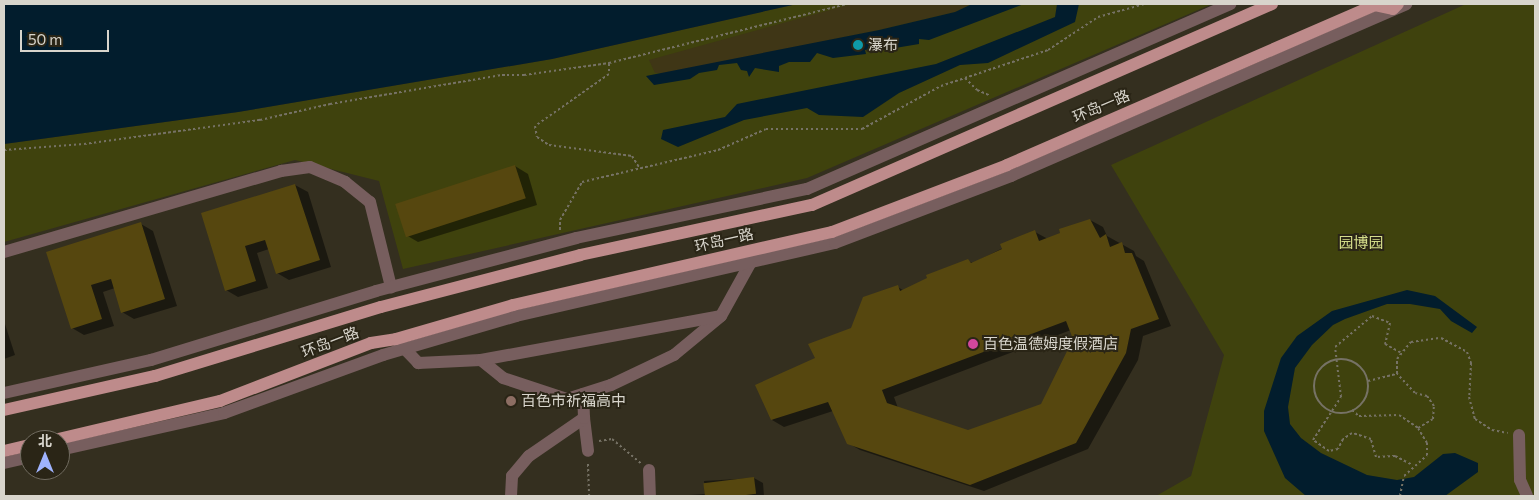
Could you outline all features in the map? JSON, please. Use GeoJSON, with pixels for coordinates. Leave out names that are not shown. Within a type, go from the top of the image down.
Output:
{"type":"FeatureCollection","features":[{"type":"Feature","properties":{"kind":"main road","name":"环岛一路"},"geometry":{"type":"LineString","coordinates":[[4,410],[155,376],[381,307],[580,255],[812,206],[1272,4]]}},
{"type":"Feature","properties":{"kind":"main road","name":"环岛一路"},"geometry":{"type":"LineString","coordinates":[[70,436],[220,402],[371,343],[400,344],[513,305],[832,232],[1007,165],[1376,4]]}},
{"type":"Feature","properties":{"kind":"main road"},"geometry":{"type":"LineString","coordinates":[[1376,4],[1396,7]]}},
{"type":"Feature","properties":{"kind":"main road"},"geometry":{"type":"LineString","coordinates":[[4,451],[20,448]]}},
{"type":"Feature","properties":{"kind":"street"},"geometry":{"type":"LineString","coordinates":[[4,393],[151,360],[391,287],[561,242],[807,189],[1230,4]]}},
{"type":"Feature","properties":{"kind":"street"},"geometry":{"type":"LineString","coordinates":[[70,448],[224,413],[400,344],[835,244],[1011,176],[1406,4]]}},
{"type":"Feature","properties":{"kind":"street"},"geometry":{"type":"LineString","coordinates":[[4,252],[282,171],[310,168],[345,182],[370,202],[391,287]]}},
{"type":"Feature","properties":{"kind":"street"},"geometry":{"type":"LineString","coordinates":[[481,360],[503,378],[567,399],[611,385],[674,355],[721,316],[757,249]]}},
{"type":"Feature","properties":{"kind":"street"},"geometry":{"type":"LineString","coordinates":[[400,344],[418,363],[481,360],[721,316]]}},
{"type":"Feature","properties":{"kind":"street"},"geometry":{"type":"LineString","coordinates":[[583,394],[588,451]]}},
{"type":"Feature","properties":{"kind":"street"},"geometry":{"type":"LineString","coordinates":[[511,496],[512,476],[530,456],[584,418]]}},
{"type":"Feature","properties":{"kind":"street"},"geometry":{"type":"LineString","coordinates":[[1519,435],[1520,480],[1527,496]]}},
{"type":"Feature","properties":{"kind":"street"},"geometry":{"type":"LineString","coordinates":[[4,463],[20,459]]}},
{"type":"Feature","properties":{"kind":"street"},"geometry":{"type":"LineString","coordinates":[[649,470],[650,496]]}},
{"type":"Feature","properties":{"kind":"path"},"geometry":{"type":"LineString","coordinates":[[4,150],[84,144],[260,120],[330,104],[502,75],[524,75],[609,63],[848,4]]}},
{"type":"Feature","properties":{"kind":"path"},"geometry":{"type":"LineString","coordinates":[[561,242],[560,220],[582,182],[639,167],[718,150],[766,129],[862,129],[940,86],[1048,50],[1098,17],[1145,4]]}},
{"type":"Feature","properties":{"kind":"path"},"geometry":{"type":"LineString","coordinates":[[609,63],[609,74],[535,126],[538,137],[549,145],[632,156],[639,167]]}},
{"type":"Feature","properties":{"kind":"path"},"geometry":{"type":"LineString","coordinates":[[965,78],[978,90],[1003,103]]}},
{"type":"Feature","properties":{"kind":"path"},"geometry":{"type":"LineString","coordinates":[[1401,353],[1385,344],[1390,324],[1372,316],[1335,347],[1341,397],[1313,440],[1330,451],[1338,449],[1343,439],[1352,433],[1371,438],[1376,457],[1395,456],[1414,465]]}},
{"type":"Feature","properties":{"kind":"path"},"geometry":{"type":"LineString","coordinates":[[1418,428],[1432,419],[1434,406],[1427,396],[1415,393],[1397,374],[1397,359],[1411,342],[1424,338],[1441,338],[1460,346],[1472,364],[1469,397],[1475,419],[1492,430],[1519,435]]}},
{"type":"Feature","properties":{"kind":"path"},"geometry":{"type":"LineString","coordinates":[[1343,359],[1359,366],[1368,381],[1365,398],[1352,410],[1335,412],[1320,403],[1314,386],[1316,378],[1326,364],[1343,359]]}},
{"type":"Feature","properties":{"kind":"path"},"geometry":{"type":"LineString","coordinates":[[1368,381],[1397,374]]}},
{"type":"Feature","properties":{"kind":"path"},"geometry":{"type":"LineString","coordinates":[[1352,410],[1359,416],[1399,415],[1418,428],[1427,443],[1427,455],[1404,476],[1400,496]]}},
{"type":"Feature","properties":{"kind":"path"},"geometry":{"type":"LineString","coordinates":[[612,439],[649,470]]}},
{"type":"Feature","properties":{"kind":"path"},"geometry":{"type":"LineString","coordinates":[[588,451],[589,496]]}},
{"type":"Feature","properties":{"kind":"green space"},"geometry":{"type":"Polygon","coordinates":[[[797,4],[1212,4],[807,178],[403,269],[379,181],[295,160],[4,242],[4,144],[238,112],[552,59],[797,4]]]}},
{"type":"Feature","properties":{"kind":"green space","name":"园博园"},"geometry":{"type":"Polygon","coordinates":[[[1466,4],[1535,4],[1535,496],[1156,496],[1191,476],[1224,355],[1111,165],[1466,4]]]}},
{"type":"Feature","properties":{"kind":"sand"},"geometry":{"type":"Polygon","coordinates":[[[852,4],[972,4],[955,12],[879,30],[668,73],[655,73],[649,60],[852,4]]]}},
{"type":"Feature","properties":{"kind":"water"},"geometry":{"type":"Polygon","coordinates":[[[4,4],[797,4],[552,59],[238,112],[4,144],[4,4]]]}},
{"type":"Feature","properties":{"kind":"water","name":"瀑布"},"geometry":{"type":"Polygon","coordinates":[[[972,4],[1024,4],[929,40],[919,39],[919,44],[883,50],[882,47],[865,50],[866,54],[833,58],[817,53],[810,62],[789,62],[779,66],[779,72],[755,68],[749,77],[747,71],[741,70],[737,63],[719,65],[717,70],[699,73],[690,79],[654,85],[646,76],[879,30],[955,12],[972,4]]]}},
{"type":"Feature","properties":{"kind":"water"},"geometry":{"type":"Polygon","coordinates":[[[1057,4],[1079,4],[1075,22],[988,63],[960,65],[899,93],[863,117],[819,115],[807,108],[744,120],[678,147],[661,139],[663,130],[725,117],[737,104],[936,64],[1055,17],[1057,4]]]}},
{"type":"Feature","properties":{"kind":"water"},"geometry":{"type":"Polygon","coordinates":[[[1407,290],[1435,296],[1477,327],[1472,333],[1451,321],[1440,309],[1410,304],[1387,304],[1333,325],[1312,345],[1295,368],[1288,407],[1290,424],[1301,438],[1321,453],[1367,475],[1397,480],[1414,477],[1443,454],[1455,453],[1478,463],[1478,472],[1445,496],[1306,496],[1285,478],[1264,431],[1264,411],[1281,358],[1297,336],[1332,311],[1407,290]]]}},
{"type":"Feature","properties":{"kind":"building"},"geometry":{"type":"Polygon","coordinates":[[[515,165],[526,198],[406,237],[395,204],[515,165]]]}},
{"type":"Feature","properties":{"kind":"building"},"geometry":{"type":"Polygon","coordinates":[[[295,184],[320,260],[276,274],[265,240],[245,246],[256,281],[225,291],[201,213],[295,184]]]}},
{"type":"Feature","properties":{"kind":"building"},"geometry":{"type":"Polygon","coordinates":[[[1090,219],[1100,238],[1106,234],[1110,247],[1122,242],[1125,253],[1132,253],[1159,319],[1131,329],[1126,353],[1076,443],[970,485],[847,444],[828,402],[771,420],[755,385],[815,358],[808,344],[851,328],[863,297],[898,285],[900,291],[927,278],[926,275],[968,259],[971,263],[1002,249],[1000,244],[1035,230],[1039,241],[1060,233],[1059,229],[1090,219]],[[1066,321],[882,390],[887,403],[968,430],[1041,404],[1073,339],[1066,321]]]}},
{"type":"Feature","properties":{"kind":"building"},"geometry":{"type":"Polygon","coordinates":[[[141,222],[165,299],[121,313],[111,279],[91,285],[102,319],[71,329],[46,252],[141,222]]]}},
{"type":"Feature","properties":{"kind":"building"},"geometry":{"type":"Polygon","coordinates":[[[754,477],[756,494],[705,496],[703,483],[754,477]]]}},
{"type":"Feature","properties":{"kind":"place","name":"瀑布"},"geometry":{"type":"Point","coordinates":[858,45]}},
{"type":"Feature","properties":{"kind":"place","name":"百色温德姆度假酒店"},"geometry":{"type":"Point","coordinates":[973,344]}},
{"type":"Feature","properties":{"kind":"place","name":"百色市祈福高中"},"geometry":{"type":"Point","coordinates":[511,401]}}]}
